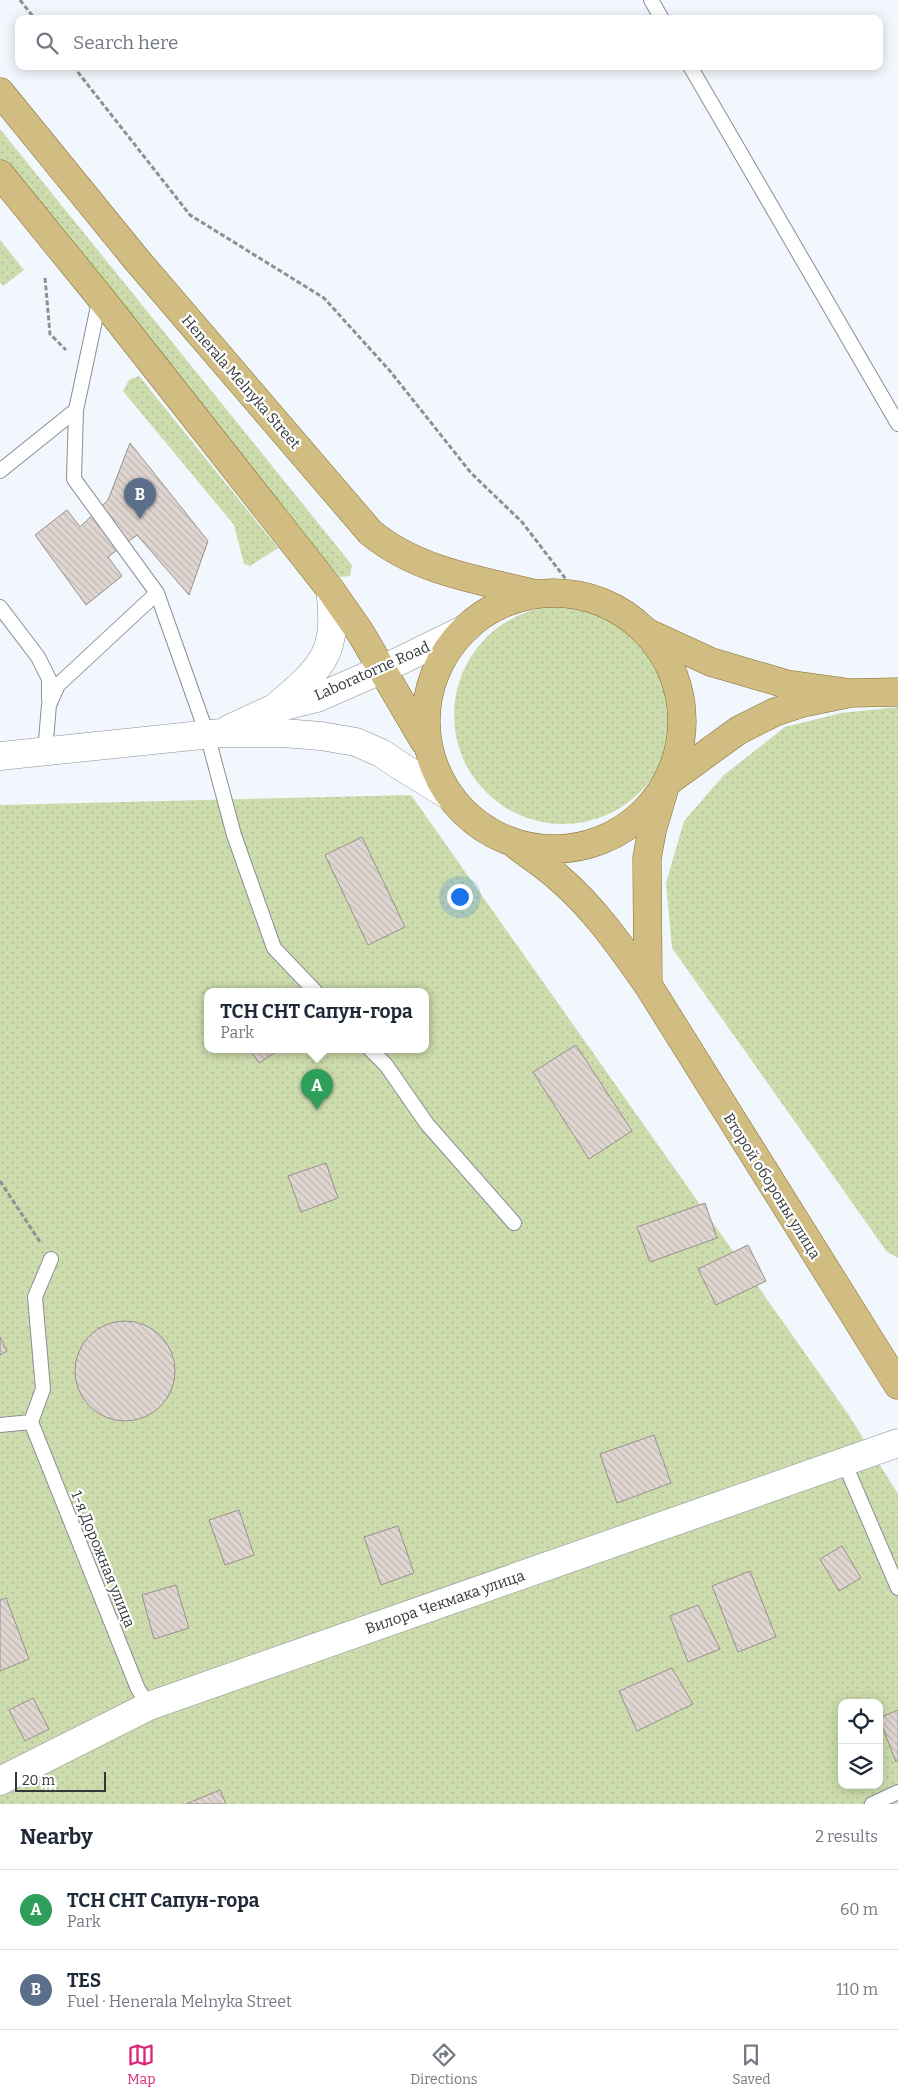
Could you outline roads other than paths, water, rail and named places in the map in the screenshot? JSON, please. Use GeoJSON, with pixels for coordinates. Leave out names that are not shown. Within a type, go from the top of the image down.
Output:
{"type":"FeatureCollection","features":[{"type":"Feature","properties":{"kind":"main road","name":"Henerala Melnyka Street"},"geometry":{"type":"LineString","coordinates":[[0,92],[136,258],[370,532],[386,545],[435,568],[536,594]]}},
{"type":"Feature","properties":{"kind":"main road"},"geometry":{"type":"LineString","coordinates":[[0,174],[330,589],[383,669],[426,744],[438,772],[452,797],[478,823],[509,840],[531,846],[554,848],[577,846],[598,840],[619,831],[638,818],[654,801],[666,783],[739,730],[775,712],[802,703],[851,693]]}},
{"type":"Feature","properties":{"kind":"main road"},"geometry":{"type":"LineString","coordinates":[[426,744],[424,714],[427,692],[437,666],[467,628],[487,612],[536,594],[578,596],[599,602],[618,611],[647,632],[711,662],[751,675],[786,684],[851,693],[898,692]]}},
{"type":"Feature","properties":{"kind":"main road"},"geometry":{"type":"LineString","coordinates":[[647,632],[664,656],[674,676],[680,697],[682,719],[681,741],[652,831],[648,858],[648,986]]}},
{"type":"Feature","properties":{"kind":"main road","name":"Второй обороны улица"},"geometry":{"type":"LineString","coordinates":[[509,840],[559,877],[611,933],[648,986],[898,1385]]}},
{"type":"Feature","properties":{"kind":"street"},"geometry":{"type":"LineString","coordinates":[[272,709],[303,684],[320,664],[329,647],[333,615],[330,589]]}},
{"type":"Feature","properties":{"kind":"street","name":"Laboratorne Road"},"geometry":{"type":"LineString","coordinates":[[214,733],[272,709],[317,698],[383,669],[467,628]]}},
{"type":"Feature","properties":{"kind":"street","name":"Laboratorne Road"},"geometry":{"type":"LineString","coordinates":[[0,756],[214,733],[283,732],[356,742],[381,753],[402,768],[452,797]]}},
{"type":"Feature","properties":{"kind":"street","name":"Вилора Чекмака улица"},"geometry":{"type":"LineString","coordinates":[[0,1781],[149,1706],[898,1443]]}},
{"type":"Feature","properties":{"kind":"lane"},"geometry":{"type":"LineString","coordinates":[[651,0],[660,15]]}},
{"type":"Feature","properties":{"kind":"lane"},"geometry":{"type":"LineString","coordinates":[[692,70],[898,424]]}},
{"type":"Feature","properties":{"kind":"lane"},"geometry":{"type":"LineString","coordinates":[[100,298],[76,410],[74,479],[157,593],[214,733],[234,835],[274,948],[312,988]]}},
{"type":"Feature","properties":{"kind":"lane"},"geometry":{"type":"LineString","coordinates":[[0,471],[76,410]]}},
{"type":"Feature","properties":{"kind":"lane"},"geometry":{"type":"LineString","coordinates":[[49,705],[58,685],[157,593]]}},
{"type":"Feature","properties":{"kind":"lane"},"geometry":{"type":"LineString","coordinates":[[0,607],[38,657],[49,679],[45,752]]}},
{"type":"Feature","properties":{"kind":"lane"},"geometry":{"type":"LineString","coordinates":[[374,1053],[386,1065],[427,1124],[514,1223]]}},
{"type":"Feature","properties":{"kind":"lane"},"geometry":{"type":"LineString","coordinates":[[0,1425],[31,1422],[43,1389],[35,1297],[51,1259]]}},
{"type":"Feature","properties":{"kind":"lane","name":"1-я Дорожная улица"},"geometry":{"type":"LineString","coordinates":[[31,1422],[138,1689],[149,1706]]}},
{"type":"Feature","properties":{"kind":"lane"},"geometry":{"type":"LineString","coordinates":[[844,1462],[898,1588]]}},
{"type":"Feature","properties":{"kind":"lane"},"geometry":{"type":"LineString","coordinates":[[872,1804],[898,1792]]}},
{"type":"Feature","properties":{"kind":"place","name":"TES"},"geometry":{"type":"Point","coordinates":[140,519]}},
{"type":"Feature","properties":{"kind":"place","name":"ТСН СНТ Сапун-гора"},"geometry":{"type":"Point","coordinates":[317,1110]}}]}
